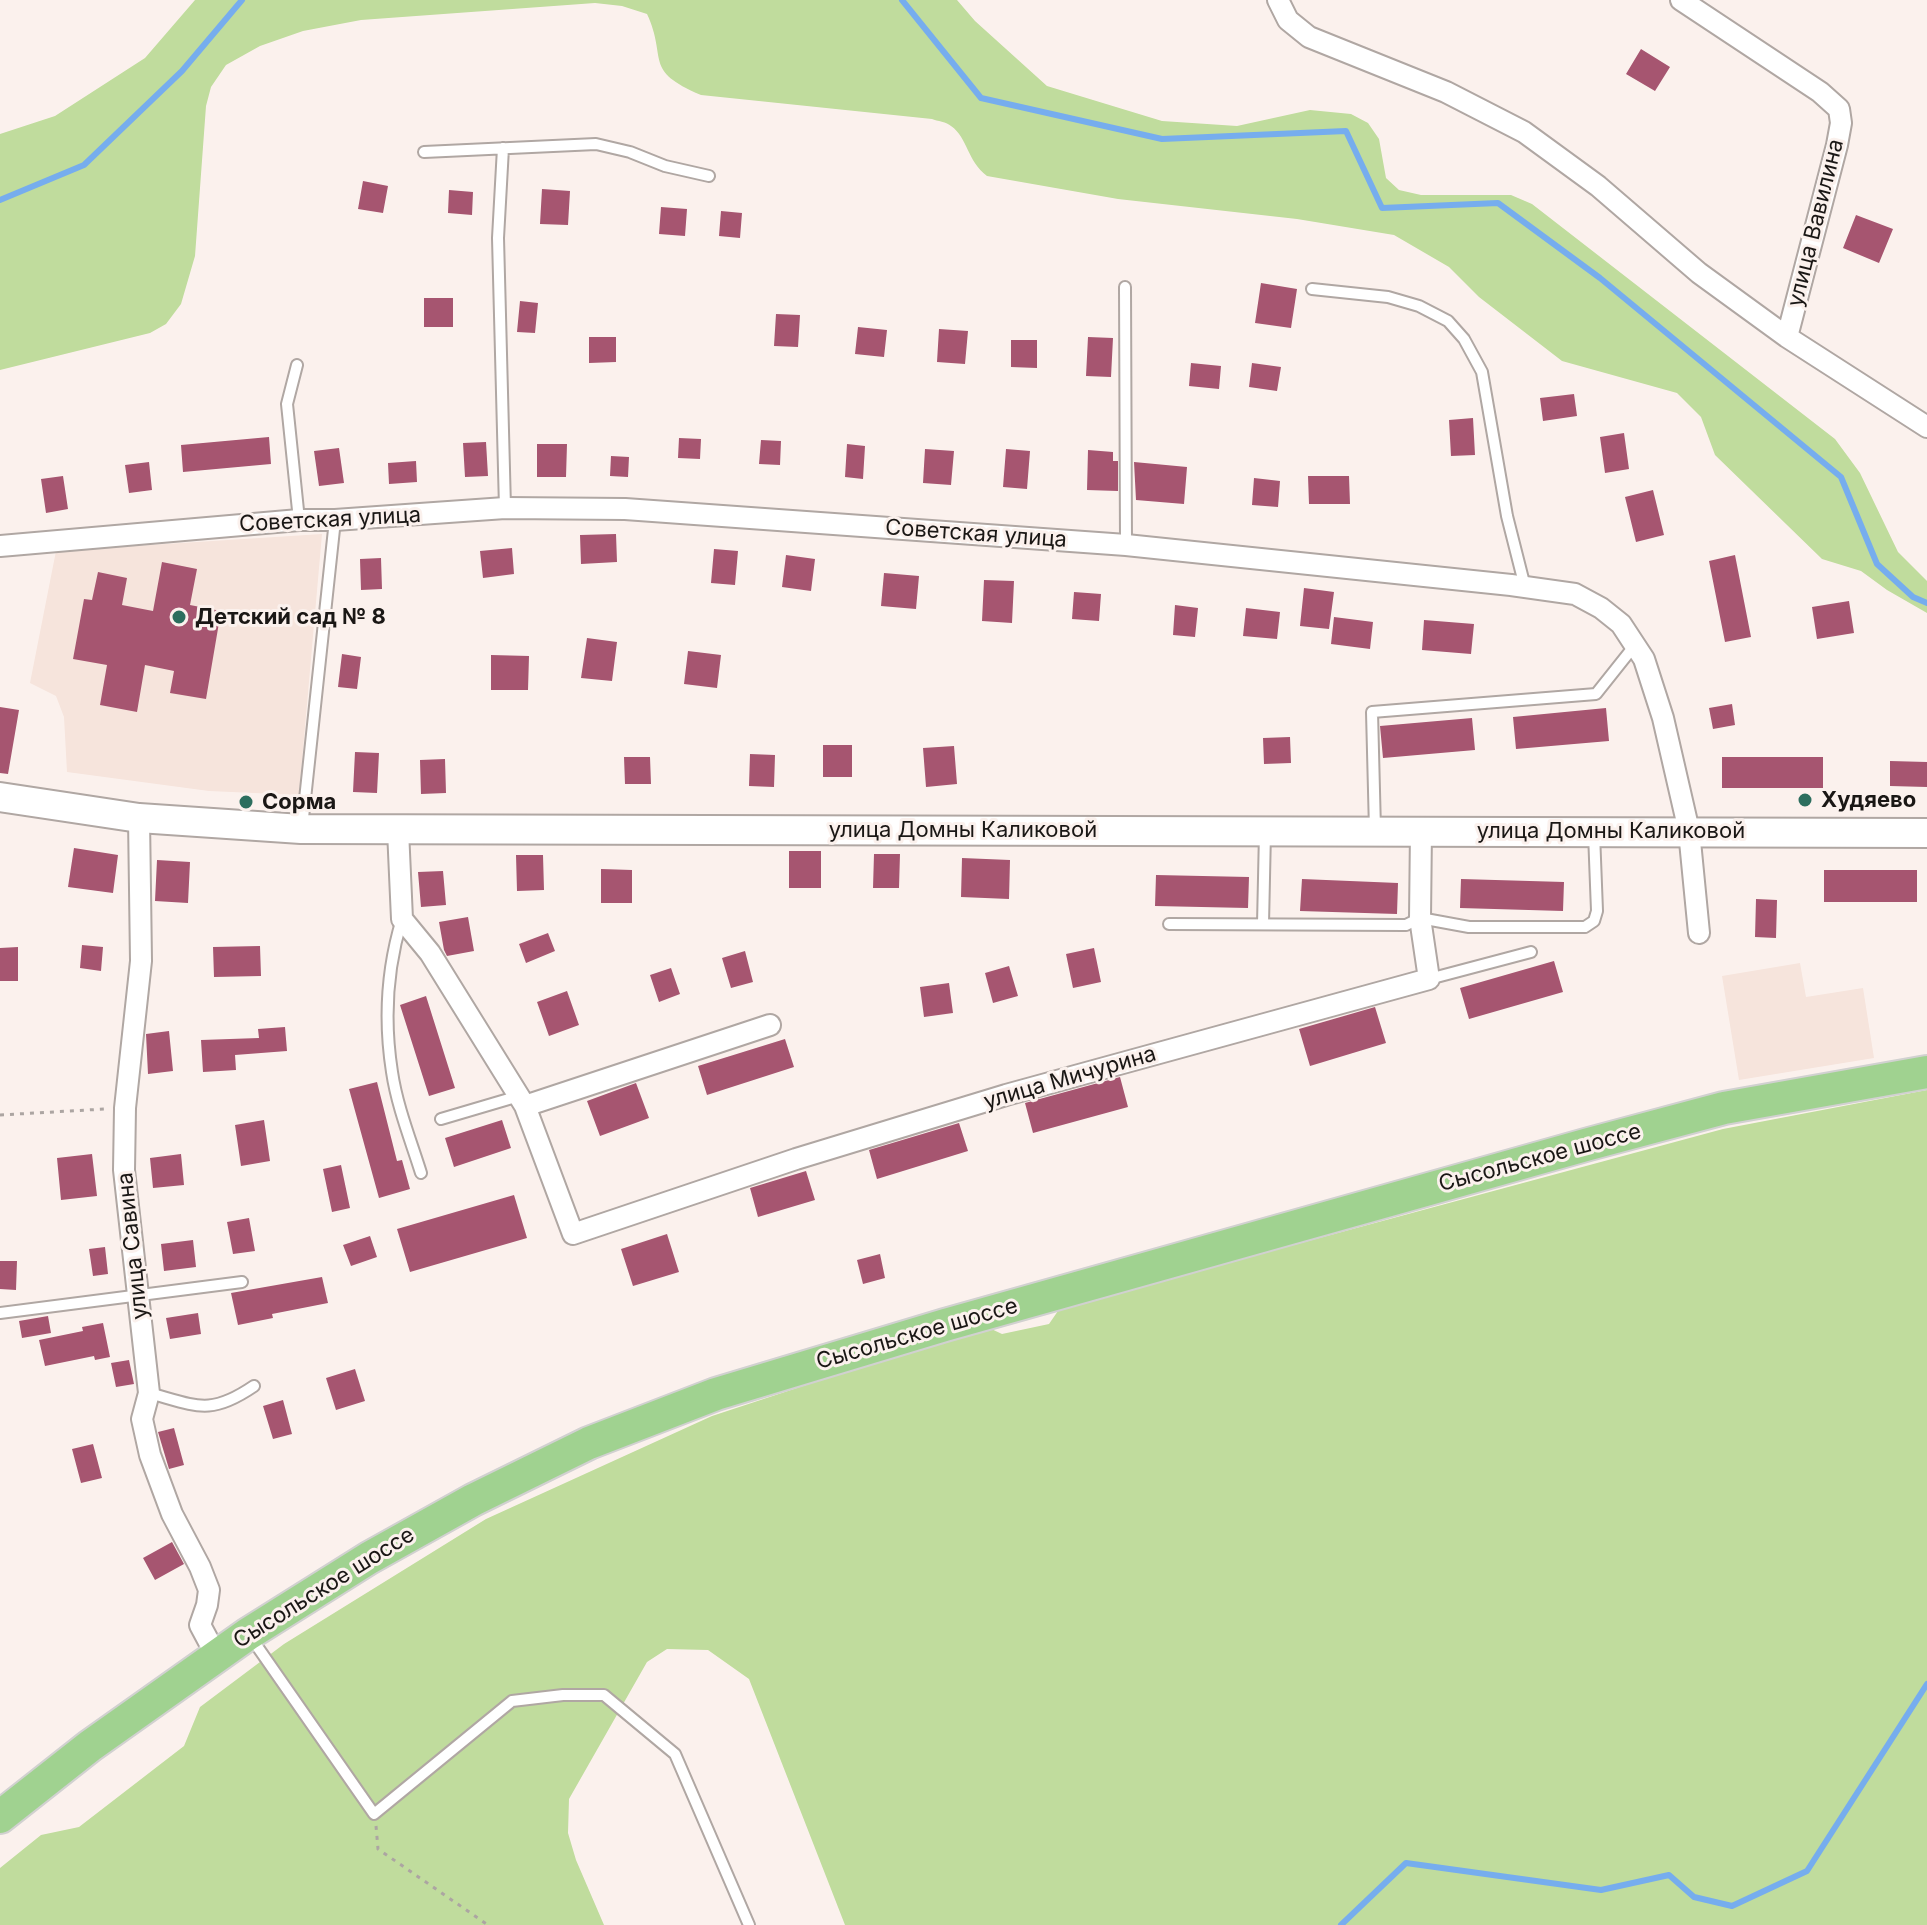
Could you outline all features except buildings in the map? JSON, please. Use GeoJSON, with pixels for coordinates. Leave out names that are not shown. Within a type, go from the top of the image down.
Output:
{"type":"FeatureCollection","features":[{"type":"Feature","properties":{"kind":"highway","name":"Сысольское шоссе"},"geometry":{"type":"LineString","coordinates":[[0,1817],[90,1746],[248,1634],[369,1558],[473,1500],[589,1443],[716,1394],[960,1320],[1589,1144],[1724,1108],[1927,1072]]}},
{"type":"Feature","properties":{"kind":"main road","name":"улица Домны Каликовой"},"geometry":{"type":"LineString","coordinates":[[0,797],[139,818],[301,829],[1927,833]]}},
{"type":"Feature","properties":{"kind":"street"},"geometry":{"type":"LineString","coordinates":[[1278,0],[1288,20],[1309,37],[1446,92],[1524,132],[1598,186],[1699,273],[1787,337],[1927,427]]}},
{"type":"Feature","properties":{"kind":"street","name":"улица Вавилина"},"geometry":{"type":"LineString","coordinates":[[1692,3],[1820,92],[1839,109],[1841,123],[1837,145],[1787,337]]}},
{"type":"Feature","properties":{"kind":"street","name":"Советская улица"},"geometry":{"type":"LineString","coordinates":[[0,546],[299,520],[505,508],[625,509],[1126,545],[1575,594],[1601,608],[1621,624],[1644,659],[1663,718],[1689,831],[1699,933]]}},
{"type":"Feature","properties":{"kind":"street","name":"улица Савина"},"geometry":{"type":"LineString","coordinates":[[139,818],[141,961],[125,1108],[124,1170],[149,1393],[142,1419],[150,1455],[172,1514],[209,1590],[200,1625],[216,1655]]}},
{"type":"Feature","properties":{"kind":"street"},"geometry":{"type":"LineString","coordinates":[[398,830],[402,919],[430,953],[522,1101],[770,1025]]}},
{"type":"Feature","properties":{"kind":"street"},"geometry":{"type":"LineString","coordinates":[[1421,830],[1420,918],[1429,979]]}},
{"type":"Feature","properties":{"kind":"street","name":"улица Мичурина"},"geometry":{"type":"LineString","coordinates":[[522,1101],[573,1234],[796,1159],[1006,1095],[1429,979]]}},
{"type":"Feature","properties":{"kind":"lane"},"geometry":{"type":"LineString","coordinates":[[424,152],[596,144],[709,176]]}},
{"type":"Feature","properties":{"kind":"lane"},"geometry":{"type":"LineString","coordinates":[[503,148],[498,238],[505,508]]}},
{"type":"Feature","properties":{"kind":"lane"},"geometry":{"type":"LineString","coordinates":[[1125,287],[1126,545]]}},
{"type":"Feature","properties":{"kind":"lane"},"geometry":{"type":"LineString","coordinates":[[1312,289],[1388,297],[1419,306],[1448,321],[1464,339],[1482,372],[1507,516],[1525,587]]}},
{"type":"Feature","properties":{"kind":"lane"},"geometry":{"type":"LineString","coordinates":[[297,365],[287,404],[299,520]]}},
{"type":"Feature","properties":{"kind":"lane"},"geometry":{"type":"LineString","coordinates":[[301,829],[335,520]]}},
{"type":"Feature","properties":{"kind":"lane"},"geometry":{"type":"LineString","coordinates":[[1375,830],[1372,712],[1596,694],[1635,645]]}},
{"type":"Feature","properties":{"kind":"lane"},"geometry":{"type":"LineString","coordinates":[[1263,924],[1265,830]]}},
{"type":"Feature","properties":{"kind":"lane"},"geometry":{"type":"LineString","coordinates":[[1169,924],[1406,925],[1420,918],[1469,927],[1585,927],[1594,921],[1597,911],[1594,830]]}},
{"type":"Feature","properties":{"kind":"lane"},"geometry":{"type":"LineString","coordinates":[[402,919],[394,945],[387,1000],[392,1074],[421,1173]]}},
{"type":"Feature","properties":{"kind":"lane"},"geometry":{"type":"LineString","coordinates":[[1429,979],[1531,952]]}},
{"type":"Feature","properties":{"kind":"lane"},"geometry":{"type":"LineString","coordinates":[[441,1119],[522,1101]]}},
{"type":"Feature","properties":{"kind":"lane"},"geometry":{"type":"LineString","coordinates":[[0,1313],[242,1282]]}},
{"type":"Feature","properties":{"kind":"lane"},"geometry":{"type":"LineString","coordinates":[[149,1393],[192,1405],[220,1405],[254,1386]]}},
{"type":"Feature","properties":{"kind":"lane"},"geometry":{"type":"LineString","coordinates":[[248,1634],[374,1814],[512,1701],[563,1695],[604,1695],[675,1754],[749,1925]]}},
{"type":"Feature","properties":{"kind":"path"},"geometry":{"type":"LineString","coordinates":[[0,1115],[125,1108]]}},
{"type":"Feature","properties":{"kind":"path"},"geometry":{"type":"LineString","coordinates":[[374,1814],[378,1849],[488,1925]]}},
{"type":"Feature","properties":{"kind":"shaded area","name":"Детский сад № 8"},"geometry":{"type":"Polygon","coordinates":[[[322,534],[299,795],[209,791],[67,772],[64,717],[56,696],[30,683],[56,551],[322,534]]]}},
{"type":"Feature","properties":{"kind":"shaded area"},"geometry":{"type":"Polygon","coordinates":[[[1800,963],[1806,997],[1863,988],[1874,1058],[1739,1080],[1722,976],[1800,963]]]}},
{"type":"Feature","properties":{"kind":"green space"},"geometry":{"type":"Polygon","coordinates":[[[195,0],[957,0],[975,21],[1047,86],[1162,121],[1237,126],[1310,110],[1351,114],[1368,123],[1379,139],[1386,178],[1399,190],[1421,195],[1511,195],[1532,204],[1835,439],[1860,473],[1898,552],[1927,581],[1927,613],[1861,571],[1822,559],[1715,455],[1701,417],[1677,393],[1562,361],[1479,297],[1449,267],[1394,235],[1297,219],[1118,199],[987,176],[975,164],[957,131],[932,119],[701,95],[671,78],[664,70],[647,14],[622,6],[595,3],[361,20],[303,31],[260,46],[226,65],[211,87],[206,106],[195,256],[181,304],[166,324],[150,333],[0,370],[0,134],[55,116],[145,58],[195,0]]]}},
{"type":"Feature","properties":{"kind":"green space"},"geometry":{"type":"Polygon","coordinates":[[[1927,1090],[1927,1925],[845,1925],[749,1679],[708,1650],[667,1649],[647,1662],[569,1799],[568,1833],[604,1925],[0,1925],[0,1868],[41,1835],[79,1827],[184,1746],[200,1707],[284,1644],[486,1519],[712,1416],[985,1326],[1002,1334],[1049,1324],[1060,1308],[1723,1129],[1927,1090]]]}},
{"type":"Feature","properties":{"kind":"waterway"},"geometry":{"type":"LineString","coordinates":[[0,200],[84,165],[182,71],[242,0]]}},
{"type":"Feature","properties":{"kind":"waterway"},"geometry":{"type":"LineString","coordinates":[[902,0],[981,98],[1162,139],[1346,131],[1382,208],[1498,203],[1600,278],[1841,477],[1877,564],[1913,597],[1927,603]]}},
{"type":"Feature","properties":{"kind":"waterway"},"geometry":{"type":"LineString","coordinates":[[1341,1925],[1406,1863],[1601,1890],[1669,1875],[1694,1897],[1732,1906],[1807,1871],[1927,1684]]}},
{"type":"Feature","properties":{"kind":"place","name":"Детский сад № 8"},"geometry":{"type":"Point","coordinates":[179,617]}},
{"type":"Feature","properties":{"kind":"place","name":"Худяево"},"geometry":{"type":"Point","coordinates":[1805,800]}},
{"type":"Feature","properties":{"kind":"place","name":"Сорма"},"geometry":{"type":"Point","coordinates":[246,802]}}]}
